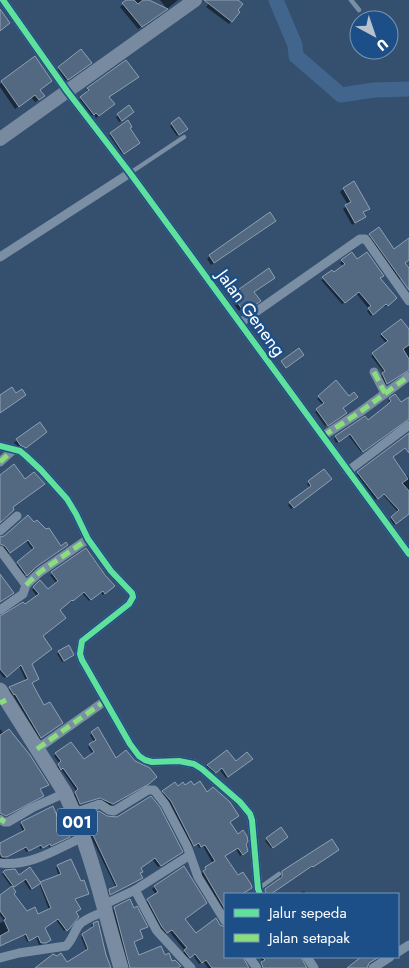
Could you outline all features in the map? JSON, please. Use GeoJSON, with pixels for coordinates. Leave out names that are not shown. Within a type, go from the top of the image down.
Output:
{"type":"FeatureCollection","features":[{"type":"Feature","properties":{"kind":"main road"},"geometry":{"type":"LineString","coordinates":[[0,139],[195,0]]}},
{"type":"Feature","properties":{"kind":"main road","name":"001"},"geometry":{"type":"LineString","coordinates":[[2,698],[38,749],[65,793],[74,813],[83,837],[121,968]]}},
{"type":"Feature","properties":{"kind":"street","name":"Jalan Geneng"},"geometry":{"type":"LineString","coordinates":[[3,0],[67,91],[130,173],[409,554]]}},
{"type":"Feature","properties":{"kind":"street"},"geometry":{"type":"LineString","coordinates":[[0,257],[130,173]]}},
{"type":"Feature","properties":{"kind":"street"},"geometry":{"type":"LineString","coordinates":[[240,323],[360,239],[367,241],[409,301]]}},
{"type":"Feature","properties":{"kind":"street"},"geometry":{"type":"LineString","coordinates":[[374,372],[385,393]]}},
{"type":"Feature","properties":{"kind":"street"},"geometry":{"type":"LineString","coordinates":[[323,436],[409,376]]}},
{"type":"Feature","properties":{"kind":"street"},"geometry":{"type":"LineString","coordinates":[[348,471],[409,425]]}},
{"type":"Feature","properties":{"kind":"street"},"geometry":{"type":"LineString","coordinates":[[0,446],[20,451],[61,491],[72,505],[88,539],[111,571],[132,593],[133,597],[129,604],[84,639],[80,646],[80,654],[84,666],[139,756],[152,762],[179,761],[202,768],[240,802],[250,814],[259,892]]}},
{"type":"Feature","properties":{"kind":"street"},"geometry":{"type":"LineString","coordinates":[[0,462],[13,450]]}},
{"type":"Feature","properties":{"kind":"street"},"geometry":{"type":"LineString","coordinates":[[0,531],[18,516]]}},
{"type":"Feature","properties":{"kind":"street"},"geometry":{"type":"LineString","coordinates":[[0,610],[23,594],[26,585],[40,572],[88,539]]}},
{"type":"Feature","properties":{"kind":"street"},"geometry":{"type":"LineString","coordinates":[[0,550],[26,585]]}},
{"type":"Feature","properties":{"kind":"street"},"geometry":{"type":"LineString","coordinates":[[38,749],[106,701]]}},
{"type":"Feature","properties":{"kind":"street"},"geometry":{"type":"LineString","coordinates":[[74,813],[100,804],[109,810],[114,810],[148,790],[154,790],[171,816],[190,855],[198,877],[224,919]]}},
{"type":"Feature","properties":{"kind":"street"},"geometry":{"type":"LineString","coordinates":[[0,819],[8,822],[65,793]]}},
{"type":"Feature","properties":{"kind":"street"},"geometry":{"type":"LineString","coordinates":[[0,863],[12,864],[31,860],[83,837]]}},
{"type":"Feature","properties":{"kind":"street"},"geometry":{"type":"LineString","coordinates":[[0,958],[19,953],[66,946],[79,924],[190,855]]}},
{"type":"Feature","properties":{"kind":"street"},"geometry":{"type":"LineString","coordinates":[[135,890],[157,931],[191,968]]}},
{"type":"Feature","properties":{"kind":"street"},"geometry":{"type":"LineString","coordinates":[[373,968],[388,958]]}},
{"type":"Feature","properties":{"kind":"lane"},"geometry":{"type":"LineString","coordinates":[[351,0],[359,10]]}},
{"type":"Feature","properties":{"kind":"lane"},"geometry":{"type":"LineString","coordinates":[[130,173],[184,137]]}},
{"type":"Feature","properties":{"kind":"lane"},"geometry":{"type":"LineString","coordinates":[[259,892],[279,874]]}},
{"type":"Feature","properties":{"kind":"building"},"geometry":{"type":"Polygon","coordinates":[[[126,0],[134,0],[138,4],[143,0],[149,0],[168,9],[142,27],[122,3],[126,0]]]}},
{"type":"Feature","properties":{"kind":"building"},"geometry":{"type":"Polygon","coordinates":[[[204,0],[238,0],[243,4],[238,10],[240,12],[232,22],[204,0]]]}},
{"type":"Feature","properties":{"kind":"building"},"geometry":{"type":"Polygon","coordinates":[[[0,9],[10,23],[0,31],[0,9]]]}},
{"type":"Feature","properties":{"kind":"building"},"geometry":{"type":"Polygon","coordinates":[[[81,49],[92,63],[68,80],[58,67],[81,49]]]}},
{"type":"Feature","properties":{"kind":"building"},"geometry":{"type":"Polygon","coordinates":[[[35,56],[52,81],[40,90],[45,96],[39,100],[35,95],[19,107],[1,81],[35,56]]]}},
{"type":"Feature","properties":{"kind":"building"},"geometry":{"type":"Polygon","coordinates":[[[126,60],[139,77],[109,97],[115,104],[99,116],[96,113],[94,115],[80,97],[89,90],[87,88],[126,60]]]}},
{"type":"Feature","properties":{"kind":"building"},"geometry":{"type":"Polygon","coordinates":[[[129,105],[134,112],[122,121],[117,114],[129,105]]]}},
{"type":"Feature","properties":{"kind":"building"},"geometry":{"type":"Polygon","coordinates":[[[179,117],[188,129],[179,135],[171,123],[179,117]]]}},
{"type":"Feature","properties":{"kind":"building"},"geometry":{"type":"Polygon","coordinates":[[[128,120],[132,127],[130,128],[140,143],[124,154],[110,133],[128,120]]]}},
{"type":"Feature","properties":{"kind":"building"},"geometry":{"type":"Polygon","coordinates":[[[354,181],[370,209],[363,212],[366,217],[355,223],[345,205],[351,202],[343,188],[354,181]]]}},
{"type":"Feature","properties":{"kind":"building"},"geometry":{"type":"Polygon","coordinates":[[[270,212],[276,221],[214,263],[209,255],[270,212]]]}},
{"type":"Feature","properties":{"kind":"building"},"geometry":{"type":"Polygon","coordinates":[[[379,227],[394,249],[409,238],[409,260],[405,263],[409,268],[409,290],[369,234],[379,227]]]}},
{"type":"Feature","properties":{"kind":"building"},"geometry":{"type":"Polygon","coordinates":[[[352,252],[357,259],[367,252],[384,276],[380,278],[397,298],[373,315],[368,308],[371,306],[359,292],[345,303],[322,277],[332,270],[334,272],[345,264],[341,260],[352,252]]]}},
{"type":"Feature","properties":{"kind":"building"},"geometry":{"type":"Polygon","coordinates":[[[269,268],[275,278],[254,292],[261,301],[249,309],[246,306],[242,309],[235,299],[238,297],[235,292],[269,268]]]}},
{"type":"Feature","properties":{"kind":"building"},"geometry":{"type":"Polygon","coordinates":[[[401,319],[409,329],[409,345],[403,349],[409,359],[409,370],[387,384],[382,373],[385,371],[372,353],[388,341],[381,334],[401,319]]]}},
{"type":"Feature","properties":{"kind":"building"},"geometry":{"type":"Polygon","coordinates":[[[299,348],[304,355],[286,368],[281,361],[299,348]]]}},
{"type":"Feature","properties":{"kind":"building"},"geometry":{"type":"Polygon","coordinates":[[[336,380],[349,396],[354,392],[358,397],[343,408],[347,413],[328,426],[316,409],[324,403],[318,396],[336,380]]]}},
{"type":"Feature","properties":{"kind":"building"},"geometry":{"type":"Polygon","coordinates":[[[12,387],[16,393],[22,389],[26,395],[0,413],[0,395],[12,387]]]}},
{"type":"Feature","properties":{"kind":"building"},"geometry":{"type":"Polygon","coordinates":[[[395,394],[401,402],[409,397],[409,419],[363,452],[350,434],[339,442],[335,436],[365,416],[368,420],[387,405],[391,401],[389,398],[395,394]]]}},
{"type":"Feature","properties":{"kind":"building"},"geometry":{"type":"Polygon","coordinates":[[[40,422],[47,432],[26,448],[20,445],[16,439],[40,422]]]}},
{"type":"Feature","properties":{"kind":"building"},"geometry":{"type":"Polygon","coordinates":[[[409,433],[409,453],[405,448],[393,457],[408,479],[402,483],[409,491],[409,514],[396,524],[391,517],[399,510],[384,494],[378,499],[357,472],[409,433]]]}},
{"type":"Feature","properties":{"kind":"building"},"geometry":{"type":"Polygon","coordinates":[[[14,464],[25,479],[34,472],[45,484],[13,507],[14,510],[0,523],[0,475],[14,464]]]}},
{"type":"Feature","properties":{"kind":"building"},"geometry":{"type":"Polygon","coordinates":[[[324,469],[332,479],[294,508],[289,502],[311,486],[308,481],[324,469]]]}},
{"type":"Feature","properties":{"kind":"building"},"geometry":{"type":"Polygon","coordinates":[[[28,515],[34,522],[37,520],[46,529],[49,528],[61,546],[66,542],[68,545],[36,567],[27,576],[17,562],[34,548],[28,540],[10,553],[5,546],[0,544],[0,537],[4,536],[28,515]]]}},
{"type":"Feature","properties":{"kind":"building"},"geometry":{"type":"Polygon","coordinates":[[[86,548],[115,586],[105,594],[103,591],[91,600],[84,592],[72,600],[60,610],[66,618],[43,636],[52,649],[32,664],[39,679],[32,683],[44,705],[50,702],[63,723],[41,738],[9,687],[28,679],[21,665],[7,677],[0,669],[0,616],[23,602],[25,604],[39,594],[33,587],[40,580],[48,589],[58,581],[51,572],[86,548]]]}},
{"type":"Feature","properties":{"kind":"building"},"geometry":{"type":"Polygon","coordinates":[[[0,574],[14,593],[0,602],[0,574]]]}},
{"type":"Feature","properties":{"kind":"building"},"geometry":{"type":"Polygon","coordinates":[[[69,645],[74,655],[64,661],[58,651],[69,645]]]}},
{"type":"Feature","properties":{"kind":"building"},"geometry":{"type":"Polygon","coordinates":[[[98,727],[116,758],[126,750],[135,761],[150,768],[157,777],[149,784],[113,804],[100,798],[80,804],[75,792],[78,789],[63,768],[61,770],[58,764],[61,761],[55,753],[71,742],[84,759],[94,752],[89,744],[96,740],[91,732],[98,727]]]}},
{"type":"Feature","properties":{"kind":"building"},"geometry":{"type":"Polygon","coordinates":[[[9,729],[30,755],[49,785],[40,789],[44,796],[6,816],[0,813],[0,735],[9,729]]]}},
{"type":"Feature","properties":{"kind":"building"},"geometry":{"type":"Polygon","coordinates":[[[227,750],[236,761],[247,752],[253,759],[228,777],[222,768],[216,773],[207,765],[227,750]]]}},
{"type":"Feature","properties":{"kind":"building"},"geometry":{"type":"Polygon","coordinates":[[[191,781],[194,785],[200,781],[207,792],[213,787],[230,802],[239,816],[230,822],[238,834],[243,830],[247,836],[248,842],[246,844],[248,851],[243,855],[238,848],[225,856],[238,875],[243,872],[252,888],[244,893],[224,893],[224,907],[203,871],[206,869],[205,867],[215,861],[205,845],[201,847],[199,843],[194,846],[171,801],[162,791],[175,782],[178,786],[183,782],[185,785],[191,781]]]}},
{"type":"Feature","properties":{"kind":"building"},"geometry":{"type":"Polygon","coordinates":[[[151,796],[160,807],[183,852],[161,866],[155,858],[141,868],[143,872],[140,873],[143,878],[110,895],[109,889],[117,886],[89,826],[92,824],[87,815],[99,811],[107,816],[117,817],[151,796]]]}},
{"type":"Feature","properties":{"kind":"building"},"geometry":{"type":"Polygon","coordinates":[[[53,806],[60,823],[62,822],[70,837],[51,846],[50,844],[43,848],[41,845],[29,851],[26,847],[7,857],[2,857],[0,843],[25,830],[21,822],[53,806]]]}},
{"type":"Feature","properties":{"kind":"building"},"geometry":{"type":"Polygon","coordinates":[[[281,827],[288,837],[273,848],[266,838],[281,827]]]}},
{"type":"Feature","properties":{"kind":"building"},"geometry":{"type":"Polygon","coordinates":[[[332,839],[339,850],[272,893],[266,893],[265,889],[282,877],[282,871],[332,839]]]}},
{"type":"Feature","properties":{"kind":"building"},"geometry":{"type":"Polygon","coordinates":[[[71,859],[81,881],[84,880],[89,894],[75,899],[81,909],[76,912],[79,917],[67,931],[58,919],[45,928],[51,940],[46,943],[41,943],[38,936],[29,941],[26,934],[0,946],[0,936],[9,931],[4,920],[6,919],[0,911],[0,895],[12,886],[16,892],[14,894],[27,911],[35,907],[38,914],[51,908],[40,882],[61,874],[57,865],[71,859]]]}},
{"type":"Feature","properties":{"kind":"building"},"geometry":{"type":"Polygon","coordinates":[[[184,866],[207,903],[185,919],[196,933],[216,918],[220,925],[224,927],[224,958],[244,958],[249,968],[212,968],[206,960],[202,963],[195,954],[190,958],[184,950],[187,948],[172,930],[167,933],[162,927],[147,899],[158,892],[154,886],[184,866]]]}},
{"type":"Feature","properties":{"kind":"building"},"geometry":{"type":"Polygon","coordinates":[[[30,867],[41,883],[32,889],[26,879],[14,887],[3,872],[15,869],[19,875],[30,867]]]}},
{"type":"Feature","properties":{"kind":"building"},"geometry":{"type":"Polygon","coordinates":[[[130,899],[134,908],[137,906],[148,927],[140,930],[143,938],[134,942],[139,955],[161,946],[165,955],[169,953],[172,961],[175,960],[181,966],[178,968],[130,968],[114,907],[130,899]]]}},
{"type":"Feature","properties":{"kind":"building"},"geometry":{"type":"Polygon","coordinates":[[[98,921],[111,968],[35,968],[53,954],[57,956],[61,953],[67,962],[88,949],[82,934],[94,926],[93,923],[98,921]]]}},
{"type":"Feature","properties":{"kind":"building"},"geometry":{"type":"Polygon","coordinates":[[[263,958],[302,958],[307,968],[263,968],[261,962],[265,960],[263,958]]]}},
{"type":"Feature","properties":{"kind":"building"},"geometry":{"type":"Polygon","coordinates":[[[360,958],[377,958],[369,963],[367,968],[347,968],[360,958]]]}},
{"type":"Feature","properties":{"kind":"waterway"},"geometry":{"type":"LineString","coordinates":[[276,0],[295,45],[296,56],[341,95],[374,90],[409,89]]}},
{"type":"Feature","properties":{"kind":"marked path"},"geometry":{"type":"LineString","coordinates":[[374,372],[385,393]]}},
{"type":"Feature","properties":{"kind":"marked path"},"geometry":{"type":"LineString","coordinates":[[323,436],[409,376]]}},
{"type":"Feature","properties":{"kind":"marked path"},"geometry":{"type":"LineString","coordinates":[[0,462],[13,450]]}},
{"type":"Feature","properties":{"kind":"marked path"},"geometry":{"type":"LineString","coordinates":[[26,585],[40,572],[88,539]]}},
{"type":"Feature","properties":{"kind":"marked path"},"geometry":{"type":"LineString","coordinates":[[0,703],[6,700]]}},
{"type":"Feature","properties":{"kind":"marked path"},"geometry":{"type":"LineString","coordinates":[[37,749],[105,701]]}},
{"type":"Feature","properties":{"kind":"marked path"},"geometry":{"type":"LineString","coordinates":[[0,819],[5,822]]}},
{"type":"Feature","properties":{"kind":"cycle path"},"geometry":{"type":"LineString","coordinates":[[3,0],[67,91],[130,173],[409,554]]}},
{"type":"Feature","properties":{"kind":"cycle path"},"geometry":{"type":"LineString","coordinates":[[0,446],[20,451],[41,470],[67,499],[88,539],[111,571],[132,593],[133,597],[129,604],[82,641],[80,654],[82,660],[130,744],[139,756],[152,762],[179,761],[194,764],[240,802],[250,814],[260,893]]}}]}
